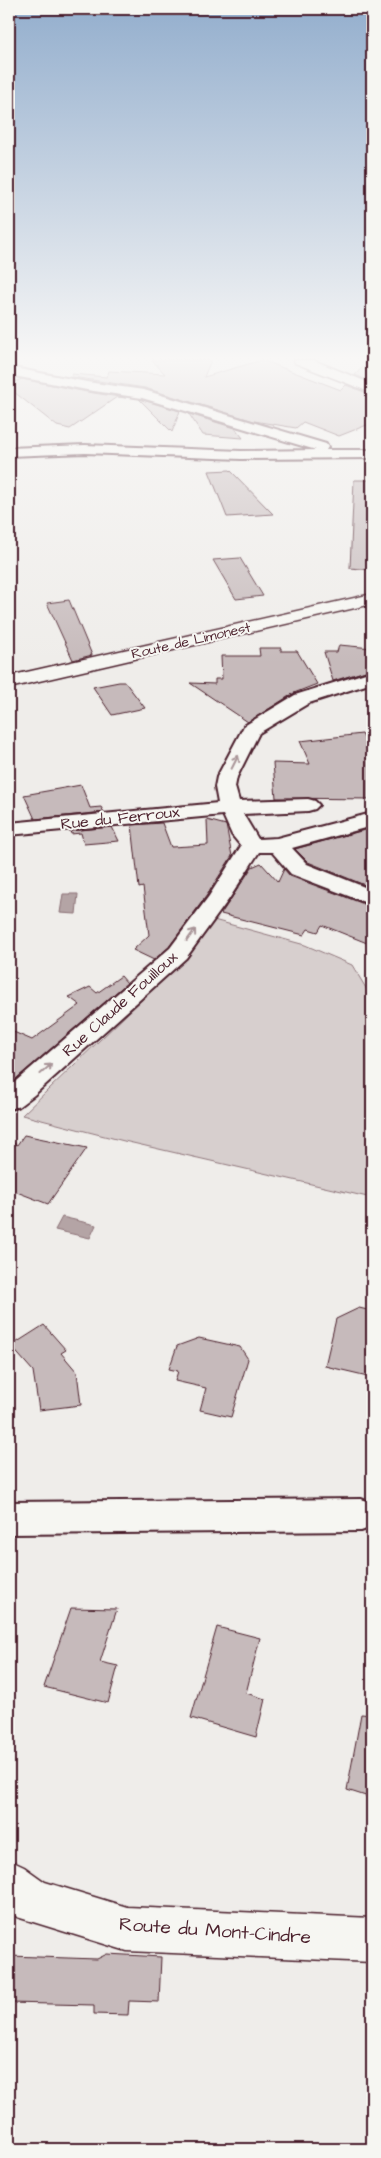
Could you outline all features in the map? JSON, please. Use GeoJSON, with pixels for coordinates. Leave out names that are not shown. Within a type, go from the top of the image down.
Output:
{"type":"FeatureCollection","features":[{"type":"Feature","properties":{"kind":"street","name":"Route de Limonest"},"geometry":{"type":"LineString","coordinates":[[9,682],[372,599]]}},
{"type":"Feature","properties":{"kind":"street"},"geometry":{"type":"LineString","coordinates":[[372,677],[302,699],[251,730],[227,776],[225,786],[230,808],[243,835],[252,846],[278,845],[372,819]]}},
{"type":"Feature","properties":{"kind":"street","name":"Rue du Ferroux"},"geometry":{"type":"LineString","coordinates":[[9,829],[230,808],[308,805]]}},
{"type":"Feature","properties":{"kind":"street"},"geometry":{"type":"LineString","coordinates":[[278,845],[299,869],[372,898]]}},
{"type":"Feature","properties":{"kind":"street","name":"Rue Claude Fouilloux"},"geometry":{"type":"LineString","coordinates":[[9,1100],[26,1088],[178,953],[218,898],[252,846]]}},
{"type":"Feature","properties":{"kind":"street"},"geometry":{"type":"LineString","coordinates":[[9,1518],[361,1515]]}},
{"type":"Feature","properties":{"kind":"street","name":"Route du Mont-Cindre"},"geometry":{"type":"LineString","coordinates":[[9,1882],[33,1901],[127,1929],[372,1940]]}},
{"type":"Feature","properties":{"kind":"shaded area"},"geometry":{"type":"Polygon","coordinates":[[[63,894],[78,894],[76,914],[60,913],[63,894]]]}},
{"type":"Feature","properties":{"kind":"shaded area"},"geometry":{"type":"Polygon","coordinates":[[[210,919],[305,945],[352,965],[372,998],[372,1198],[124,1141],[22,1115],[154,988],[210,919]]]}},
{"type":"Feature","properties":{"kind":"shaded area"},"geometry":{"type":"Polygon","coordinates":[[[62,1217],[96,1225],[90,1238],[55,1230],[62,1217]]]}},
{"type":"Feature","properties":{"kind":"building"},"geometry":{"type":"Polygon","coordinates":[[[230,470],[273,514],[227,517],[209,471],[230,470]]]}},
{"type":"Feature","properties":{"kind":"building"},"geometry":{"type":"Polygon","coordinates":[[[354,480],[372,480],[372,570],[350,568],[354,480]]]}},
{"type":"Feature","properties":{"kind":"building"},"geometry":{"type":"Polygon","coordinates":[[[240,558],[263,596],[236,599],[213,560],[240,558]]]}},
{"type":"Feature","properties":{"kind":"building"},"geometry":{"type":"Polygon","coordinates":[[[69,600],[92,655],[73,660],[47,603],[69,600]]]}},
{"type":"Feature","properties":{"kind":"building"},"geometry":{"type":"Polygon","coordinates":[[[339,645],[372,648],[372,669],[333,681],[324,652],[337,652],[339,645]]]}},
{"type":"Feature","properties":{"kind":"building"},"geometry":{"type":"Polygon","coordinates":[[[259,648],[281,648],[281,651],[297,651],[317,684],[294,693],[248,722],[190,683],[215,684],[215,679],[222,679],[221,656],[260,656],[259,648]]]}},
{"type":"Feature","properties":{"kind":"building"},"geometry":{"type":"Polygon","coordinates":[[[125,682],[145,708],[112,715],[93,687],[125,682]]]}},
{"type":"Feature","properties":{"kind":"building"},"geometry":{"type":"Polygon","coordinates":[[[362,734],[372,753],[372,799],[276,798],[273,763],[310,764],[300,741],[362,734]]]}},
{"type":"Feature","properties":{"kind":"building"},"geometry":{"type":"Polygon","coordinates":[[[81,785],[90,808],[101,807],[104,812],[35,819],[24,795],[81,785]]]}},
{"type":"Feature","properties":{"kind":"building"},"geometry":{"type":"Polygon","coordinates":[[[207,820],[226,825],[232,856],[207,895],[169,947],[154,960],[133,950],[149,935],[143,887],[139,888],[132,825],[162,823],[171,847],[208,845],[207,820]]]}},
{"type":"Feature","properties":{"kind":"building"},"geometry":{"type":"Polygon","coordinates":[[[112,827],[119,841],[84,844],[81,833],[71,834],[70,831],[112,827]]]}},
{"type":"Feature","properties":{"kind":"building"},"geometry":{"type":"Polygon","coordinates":[[[372,828],[372,888],[308,862],[295,849],[372,828]]]}},
{"type":"Feature","properties":{"kind":"building"},"geometry":{"type":"Polygon","coordinates":[[[261,863],[278,882],[284,869],[290,876],[372,907],[372,945],[322,925],[318,932],[308,929],[304,935],[221,914],[252,867],[261,863]]]}},
{"type":"Feature","properties":{"kind":"building"},"geometry":{"type":"Polygon","coordinates":[[[121,976],[127,983],[9,1085],[9,1030],[32,1040],[80,1005],[69,997],[90,987],[97,993],[121,976]]]}},
{"type":"Feature","properties":{"kind":"building"},"geometry":{"type":"Polygon","coordinates":[[[24,1135],[87,1148],[48,1204],[9,1189],[9,1140],[17,1145],[24,1135]]]}},
{"type":"Feature","properties":{"kind":"building"},"geometry":{"type":"Polygon","coordinates":[[[359,1308],[372,1311],[372,1377],[325,1366],[336,1319],[359,1308]]]}},
{"type":"Feature","properties":{"kind":"building"},"geometry":{"type":"Polygon","coordinates":[[[44,1325],[66,1350],[61,1353],[77,1372],[81,1405],[39,1410],[33,1371],[11,1346],[44,1325]]]}},
{"type":"Feature","properties":{"kind":"building"},"geometry":{"type":"Polygon","coordinates":[[[199,1338],[240,1347],[248,1359],[231,1417],[200,1410],[206,1388],[175,1381],[178,1371],[169,1369],[177,1346],[199,1338]]]}},
{"type":"Feature","properties":{"kind":"building"},"geometry":{"type":"Polygon","coordinates":[[[71,1608],[117,1609],[100,1662],[118,1666],[108,1703],[44,1687],[71,1608]]]}},
{"type":"Feature","properties":{"kind":"building"},"geometry":{"type":"Polygon","coordinates":[[[217,1627],[260,1638],[246,1693],[265,1699],[256,1737],[191,1718],[217,1627]]]}},
{"type":"Feature","properties":{"kind":"building"},"geometry":{"type":"Polygon","coordinates":[[[361,1714],[372,1715],[372,1798],[347,1790],[361,1714]]]}},
{"type":"Feature","properties":{"kind":"building"},"geometry":{"type":"Polygon","coordinates":[[[107,1954],[161,1957],[159,2002],[129,2001],[128,2015],[94,2014],[94,2005],[9,2003],[9,1956],[97,1959],[107,1954]]]}}]}
